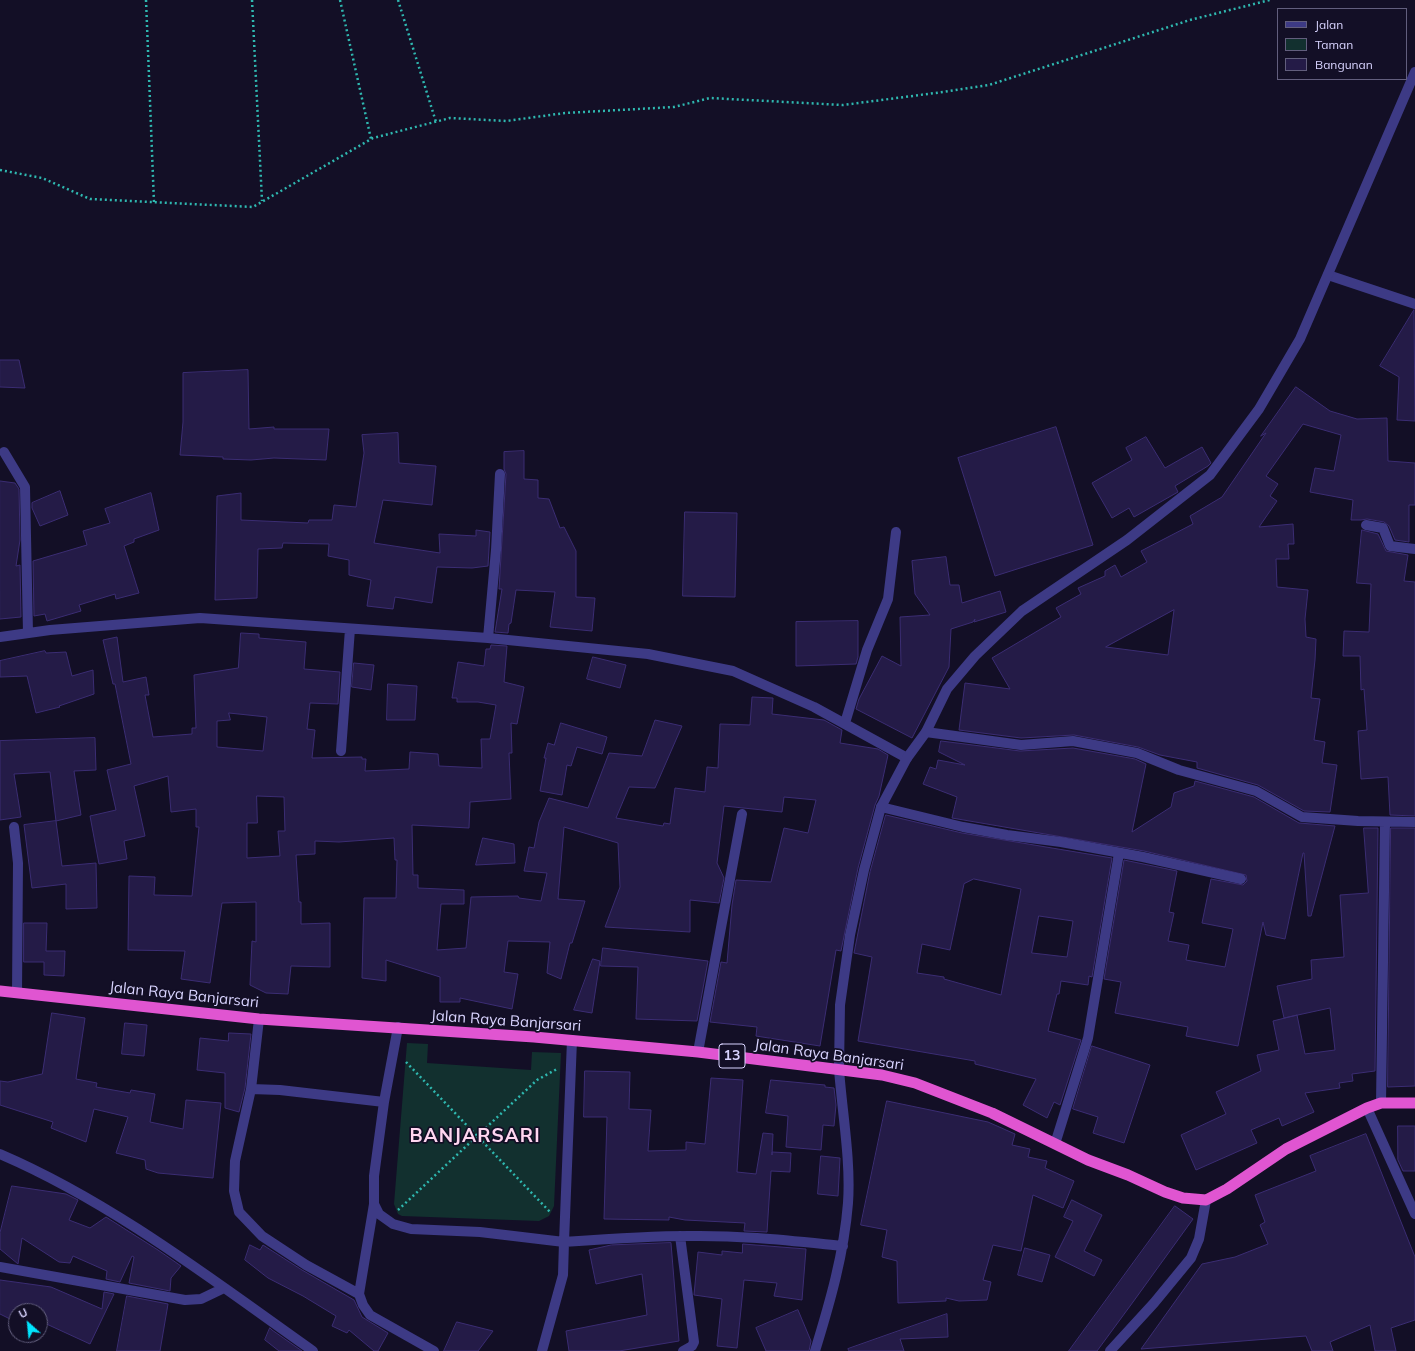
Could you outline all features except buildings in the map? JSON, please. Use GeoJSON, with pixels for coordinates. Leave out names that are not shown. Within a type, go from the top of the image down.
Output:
{"type":"FeatureCollection","features":[{"type":"Feature","properties":{"kind":"highway","name":"Jalan Raya Banjarsari"},"geometry":{"type":"LineString","coordinates":[[0,991],[259,1019],[572,1040],[698,1052],[839,1069],[882,1076],[927,1087],[992,1113],[1088,1160],[1128,1175],[1164,1192],[1183,1198],[1206,1200]]}},
{"type":"Feature","properties":{"kind":"highway"},"geometry":{"type":"LineString","coordinates":[[1206,1200],[1227,1189],[1286,1149],[1367,1108],[1381,1104],[1415,1104]]}},
{"type":"Feature","properties":{"kind":"street"},"geometry":{"type":"LineString","coordinates":[[815,1351],[834,1286],[843,1246],[848,1180],[839,1069],[840,1005],[850,935],[864,870],[881,807],[907,758],[926,732],[947,689],[975,656],[1022,611],[1127,540],[1210,475],[1259,409],[1300,339],[1415,72]]}},
{"type":"Feature","properties":{"kind":"street"},"geometry":{"type":"LineString","coordinates":[[1328,275],[1415,304]]}},
{"type":"Feature","properties":{"kind":"street"},"geometry":{"type":"LineString","coordinates":[[4,452],[25,487],[28,633]]}},
{"type":"Feature","properties":{"kind":"street"},"geometry":{"type":"LineString","coordinates":[[488,638],[496,550],[500,474]]}},
{"type":"Feature","properties":{"kind":"street"},"geometry":{"type":"LineString","coordinates":[[1366,525],[1383,528],[1390,546],[1415,549]]}},
{"type":"Feature","properties":{"kind":"street"},"geometry":{"type":"LineString","coordinates":[[846,723],[867,650],[888,599],[896,532]]}},
{"type":"Feature","properties":{"kind":"street"},"geometry":{"type":"LineString","coordinates":[[0,637],[28,633],[200,618],[350,630],[488,638],[648,654],[733,671],[846,723],[907,758]]}},
{"type":"Feature","properties":{"kind":"street"},"geometry":{"type":"LineString","coordinates":[[341,751],[350,630]]}},
{"type":"Feature","properties":{"kind":"street"},"geometry":{"type":"LineString","coordinates":[[926,732],[1022,745],[1073,741],[1137,753],[1178,770],[1256,791],[1302,817],[1358,822],[1415,822]]}},
{"type":"Feature","properties":{"kind":"street"},"geometry":{"type":"LineString","coordinates":[[881,807],[963,827],[1119,853],[1241,879]]}},
{"type":"Feature","properties":{"kind":"street"},"geometry":{"type":"LineString","coordinates":[[698,1052],[742,814]]}},
{"type":"Feature","properties":{"kind":"street"},"geometry":{"type":"LineString","coordinates":[[1381,1104],[1385,822]]}},
{"type":"Feature","properties":{"kind":"street"},"geometry":{"type":"LineString","coordinates":[[14,827],[18,863],[17,993]]}},
{"type":"Feature","properties":{"kind":"street"},"geometry":{"type":"LineString","coordinates":[[1055,1144],[1088,1038],[1119,853]]}},
{"type":"Feature","properties":{"kind":"street"},"geometry":{"type":"LineString","coordinates":[[259,1019],[252,1089],[235,1161],[234,1191],[239,1212],[262,1236],[306,1265],[359,1294]]}},
{"type":"Feature","properties":{"kind":"street"},"geometry":{"type":"LineString","coordinates":[[398,1028],[384,1102],[374,1176],[374,1204],[359,1294],[363,1305],[370,1315],[434,1351]]}},
{"type":"Feature","properties":{"kind":"street"},"geometry":{"type":"LineString","coordinates":[[542,1351],[563,1275],[572,1040]]}},
{"type":"Feature","properties":{"kind":"street"},"geometry":{"type":"LineString","coordinates":[[252,1089],[280,1090],[384,1102]]}},
{"type":"Feature","properties":{"kind":"street"},"geometry":{"type":"LineString","coordinates":[[1367,1108],[1415,1214]]}},
{"type":"Feature","properties":{"kind":"street"},"geometry":{"type":"LineString","coordinates":[[0,1154],[65,1186],[179,1256],[313,1351]]}},
{"type":"Feature","properties":{"kind":"street"},"geometry":{"type":"LineString","coordinates":[[1110,1351],[1154,1303],[1191,1258],[1199,1240],[1206,1200]]}},
{"type":"Feature","properties":{"kind":"street"},"geometry":{"type":"LineString","coordinates":[[374,1204],[380,1214],[387,1220],[393,1224],[411,1229],[480,1232],[564,1242],[628,1237],[680,1236],[771,1238],[843,1246]]}},
{"type":"Feature","properties":{"kind":"street"},"geometry":{"type":"LineString","coordinates":[[680,1236],[694,1342],[692,1346],[684,1351]]}},
{"type":"Feature","properties":{"kind":"street"},"geometry":{"type":"LineString","coordinates":[[0,1267],[185,1300],[201,1299],[224,1288]]}},
{"type":"Feature","properties":{"kind":"path"},"geometry":{"type":"LineString","coordinates":[[146,0],[154,203]]}},
{"type":"Feature","properties":{"kind":"path"},"geometry":{"type":"LineString","coordinates":[[252,0],[262,202]]}},
{"type":"Feature","properties":{"kind":"path"},"geometry":{"type":"LineString","coordinates":[[340,0],[371,139]]}},
{"type":"Feature","properties":{"kind":"path"},"geometry":{"type":"LineString","coordinates":[[398,0],[436,122]]}},
{"type":"Feature","properties":{"kind":"path"},"geometry":{"type":"LineString","coordinates":[[0,170],[42,178],[90,199],[253,207],[371,139],[450,118],[506,121],[565,113],[674,107],[710,98],[843,105],[943,92],[989,85],[1183,23],[1270,0]]}},
{"type":"Feature","properties":{"kind":"path"},"geometry":{"type":"LineString","coordinates":[[394,1050],[565,1228]]}},
{"type":"Feature","properties":{"kind":"path"},"geometry":{"type":"LineString","coordinates":[[387,1220],[475,1136],[537,1080],[571,1063]]}},
{"type":"Feature","properties":{"kind":"green space"},"geometry":{"type":"Polygon","coordinates":[[[407,1043],[428,1044],[427,1063],[531,1070],[532,1052],[561,1053],[554,1206],[549,1216],[539,1221],[402,1216],[398,1214],[394,1204],[407,1043]]]}},
{"type":"Feature","properties":{"kind":"district","name":"BANJARSARI"},"geometry":{"type":"Point","coordinates":[475,1136]}}]}
